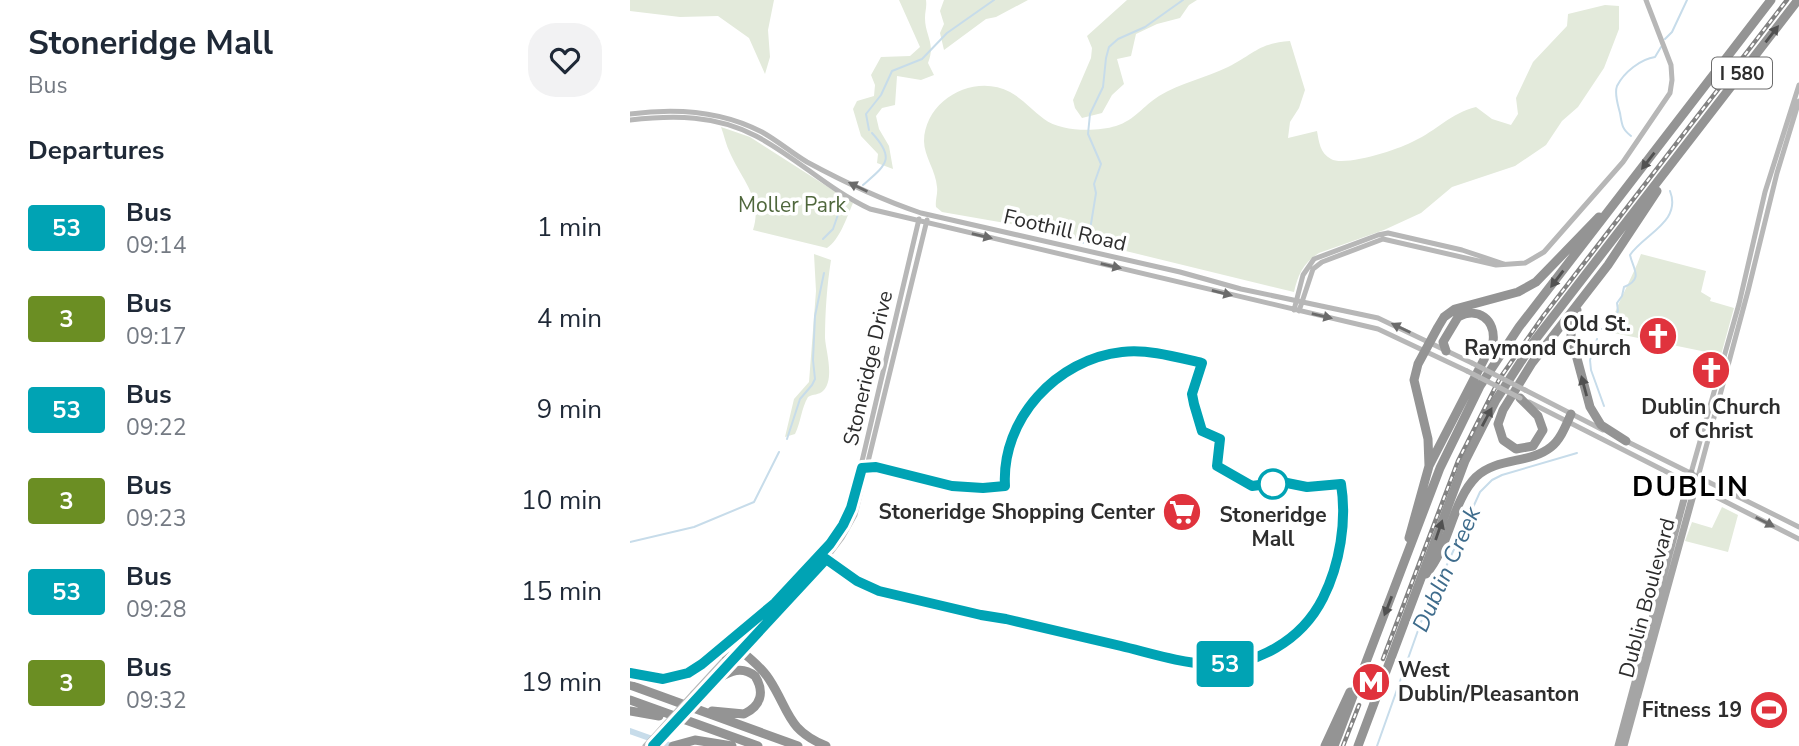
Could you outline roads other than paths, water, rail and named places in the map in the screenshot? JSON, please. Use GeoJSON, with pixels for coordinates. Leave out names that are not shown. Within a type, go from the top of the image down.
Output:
{"type":"FeatureCollection","features":[{"type":"Feature","properties":{"kind":"highway","name":"I 580"},"geometry":{"type":"LineString","coordinates":[[1334,746],[1450,446],[1480,386],[1519,327],[1771,0]]}},
{"type":"Feature","properties":{"kind":"highway","name":"I 580"},"geometry":{"type":"LineString","coordinates":[[1358,746],[1465,461],[1509,379],[1535,340],[1798,0]]}},
{"type":"Feature","properties":{"kind":"highway"},"geometry":{"type":"LineString","coordinates":[[1522,394],[1538,416],[1543,430],[1538,442],[1522,449],[1511,447],[1500,436],[1498,424],[1503,410],[1532,363],[1586,293],[1671,171],[1685,146]]}},
{"type":"Feature","properties":{"kind":"highway"},"geometry":{"type":"LineString","coordinates":[[1429,466],[1428,439],[1414,380],[1427,346],[1444,317],[1455,309],[1518,292],[1536,282],[1597,218],[1613,205]]}},
{"type":"Feature","properties":{"kind":"highway"},"geometry":{"type":"LineString","coordinates":[[1586,293],[1575,313],[1571,329],[1578,362],[1595,418],[1626,441]]}},
{"type":"Feature","properties":{"kind":"highway"},"geometry":{"type":"LineString","coordinates":[[1409,550],[1408,539],[1429,466],[1493,342],[1491,325],[1484,317],[1474,313],[1458,317],[1443,342],[1446,351]]}},
{"type":"Feature","properties":{"kind":"highway"},"geometry":{"type":"LineString","coordinates":[[1421,581],[1436,562],[1461,499],[1475,478],[1494,465],[1546,450],[1557,441],[1569,418]]}},
{"type":"Feature","properties":{"kind":"highway"},"geometry":{"type":"LineString","coordinates":[[630,673],[663,679],[688,673],[775,603]]}},
{"type":"Feature","properties":{"kind":"highway"},"geometry":{"type":"LineString","coordinates":[[726,656],[741,651],[768,677],[796,727],[826,746]]}},
{"type":"Feature","properties":{"kind":"highway"},"geometry":{"type":"LineString","coordinates":[[1325,746],[1349,692],[1366,663]]}},
{"type":"Feature","properties":{"kind":"highway"},"geometry":{"type":"LineString","coordinates":[[683,705],[692,704],[712,711],[739,715],[754,708],[761,698],[758,681],[747,671],[730,671],[713,681]]}},
{"type":"Feature","properties":{"kind":"highway"},"geometry":{"type":"LineString","coordinates":[[630,685],[798,746]]}},
{"type":"Feature","properties":{"kind":"highway"},"geometry":{"type":"LineString","coordinates":[[630,700],[758,746]]}},
{"type":"Feature","properties":{"kind":"highway"},"geometry":{"type":"LineString","coordinates":[[630,711],[683,719]]}},
{"type":"Feature","properties":{"kind":"highway"},"geometry":{"type":"LineString","coordinates":[[673,746],[688,741],[707,741],[732,746]]}},
{"type":"Feature","properties":{"kind":"main road"},"geometry":{"type":"LineString","coordinates":[[1297,311],[1303,275],[1314,259],[1378,235],[1388,233],[1512,265],[1529,261],[1550,246],[1617,170],[1667,98],[1672,86],[1672,70],[1646,0]]}},
{"type":"Feature","properties":{"kind":"main road","name":"Dublin Boulevard"},"geometry":{"type":"LineString","coordinates":[[1695,475],[1765,192],[1796,110],[1799,85]]}},
{"type":"Feature","properties":{"kind":"main road","name":"Dublin Boulevard"},"geometry":{"type":"LineString","coordinates":[[1624,746],[1635,708],[1633,688],[1745,303],[1777,173],[1799,101]]}},
{"type":"Feature","properties":{"kind":"main road","name":"Foothill Road"},"geometry":{"type":"LineString","coordinates":[[630,114],[662,111],[696,113],[746,125],[811,164],[890,202],[924,214],[1382,320],[1467,371],[1522,394]]}},
{"type":"Feature","properties":{"kind":"main road","name":"Foothill Road"},"geometry":{"type":"LineString","coordinates":[[630,120],[679,117],[728,124],[766,142],[841,194],[870,209],[1378,329],[1446,351],[1498,376],[1522,394]]}},
{"type":"Feature","properties":{"kind":"main road","name":"Stoneridge Drive"},"geometry":{"type":"LineString","coordinates":[[653,746],[726,656],[830,544],[843,525],[851,508],[924,214]]}},
{"type":"Feature","properties":{"kind":"main road","name":"Stoneridge Drive"},"geometry":{"type":"LineString","coordinates":[[645,746],[696,694],[713,681],[823,564],[855,515],[922,222]]}},
{"type":"Feature","properties":{"kind":"main road","name":"Dublin Boulevard"},"geometry":{"type":"LineString","coordinates":[[1743,288],[1745,303]]}},
{"type":"Feature","properties":{"kind":"main road"},"geometry":{"type":"LineString","coordinates":[[1522,394],[1799,539]]}},
{"type":"Feature","properties":{"kind":"main road"},"geometry":{"type":"LineString","coordinates":[[1569,418],[1626,441],[1799,527]]}},
{"type":"Feature","properties":{"kind":"main road","name":"Dublin Boulevard"},"geometry":{"type":"LineString","coordinates":[[1618,746],[1634,699],[1692,485]]}},
{"type":"Feature","properties":{"kind":"waterway"},"geometry":{"type":"LineString","coordinates":[[869,130],[866,114],[881,95],[892,71],[922,59],[947,33],[994,0]]}},
{"type":"Feature","properties":{"kind":"waterway"},"geometry":{"type":"LineString","coordinates":[[1083,243],[1078,239],[1079,234],[1090,230],[1096,193],[1094,184],[1101,164],[1088,134],[1090,114],[1103,87],[1109,47],[1118,39],[1145,27],[1183,0]]}},
{"type":"Feature","properties":{"kind":"waterway","name":"Dublin Creek"},"geometry":{"type":"LineString","coordinates":[[1665,39],[1672,32],[1687,0]]}},
{"type":"Feature","properties":{"kind":"waterway","name":"Dublin Creek"},"geometry":{"type":"LineString","coordinates":[[1631,136],[1622,124],[1616,96],[1617,86],[1628,71],[1644,60],[1655,57],[1661,47]]}},
{"type":"Feature","properties":{"kind":"waterway"},"geometry":{"type":"LineString","coordinates":[[863,185],[882,167],[886,156],[872,133]]}},
{"type":"Feature","properties":{"kind":"waterway","name":"Dublin Creek"},"geometry":{"type":"LineString","coordinates":[[1602,329],[1607,328],[1618,311],[1617,303],[1624,287],[1634,281],[1635,269],[1630,255],[1660,227],[1671,211],[1670,191]]}},
{"type":"Feature","properties":{"kind":"waterway"},"geometry":{"type":"LineString","coordinates":[[823,239],[833,229],[842,203]]}},
{"type":"Feature","properties":{"kind":"waterway"},"geometry":{"type":"LineString","coordinates":[[787,439],[800,399],[815,379],[815,316],[824,273]]}},
{"type":"Feature","properties":{"kind":"waterway","name":"Dublin Creek"},"geometry":{"type":"LineString","coordinates":[[1597,339],[1590,360],[1591,370],[1604,406]]}},
{"type":"Feature","properties":{"kind":"waterway"},"geometry":{"type":"LineString","coordinates":[[630,542],[694,527],[754,502],[779,452]]}},
{"type":"Feature","properties":{"kind":"waterway","name":"Dublin Creek"},"geometry":{"type":"LineString","coordinates":[[1377,746],[1421,622],[1480,492],[1492,480],[1502,475],[1577,453]]}},
{"type":"Feature","properties":{"kind":"waterway"},"geometry":{"type":"LineString","coordinates":[[630,731],[672,746]]}},
{"type":"Feature","properties":{"kind":"railway"},"geometry":{"type":"LineString","coordinates":[[1383,659],[1458,461],[1500,378],[1544,315],[1787,0]]}},
{"type":"Feature","properties":{"kind":"railway"},"geometry":{"type":"LineString","coordinates":[[1343,746],[1359,705]]}},
{"type":"Feature","properties":{"kind":"place","name":"Old St. Raymond Church"},"geometry":{"type":"Point","coordinates":[1658,336]}},
{"type":"Feature","properties":{"kind":"place","name":"Dublin Church of Christ"},"geometry":{"type":"Point","coordinates":[1711,370]}},
{"type":"Feature","properties":{"kind":"place","name":"Stoneridge Mall"},"geometry":{"type":"Point","coordinates":[1273,484]}},
{"type":"Feature","properties":{"kind":"place","name":"Stoneridge Shopping Center"},"geometry":{"type":"Point","coordinates":[1182,512]}},
{"type":"Feature","properties":{"kind":"place","name":"West Dublin/Pleasanton"},"geometry":{"type":"Point","coordinates":[1371,682]}},
{"type":"Feature","properties":{"kind":"place","name":"Fitness 19"},"geometry":{"type":"Point","coordinates":[1769,710]}},
{"type":"Feature","properties":{"kind":"district","name":"DUBLIN"},"geometry":{"type":"Point","coordinates":[1691,486]}},
{"type":"Feature","properties":{"kind":"park label","name":"Moller Park"},"geometry":{"type":"Point","coordinates":[792,205]}}]}
